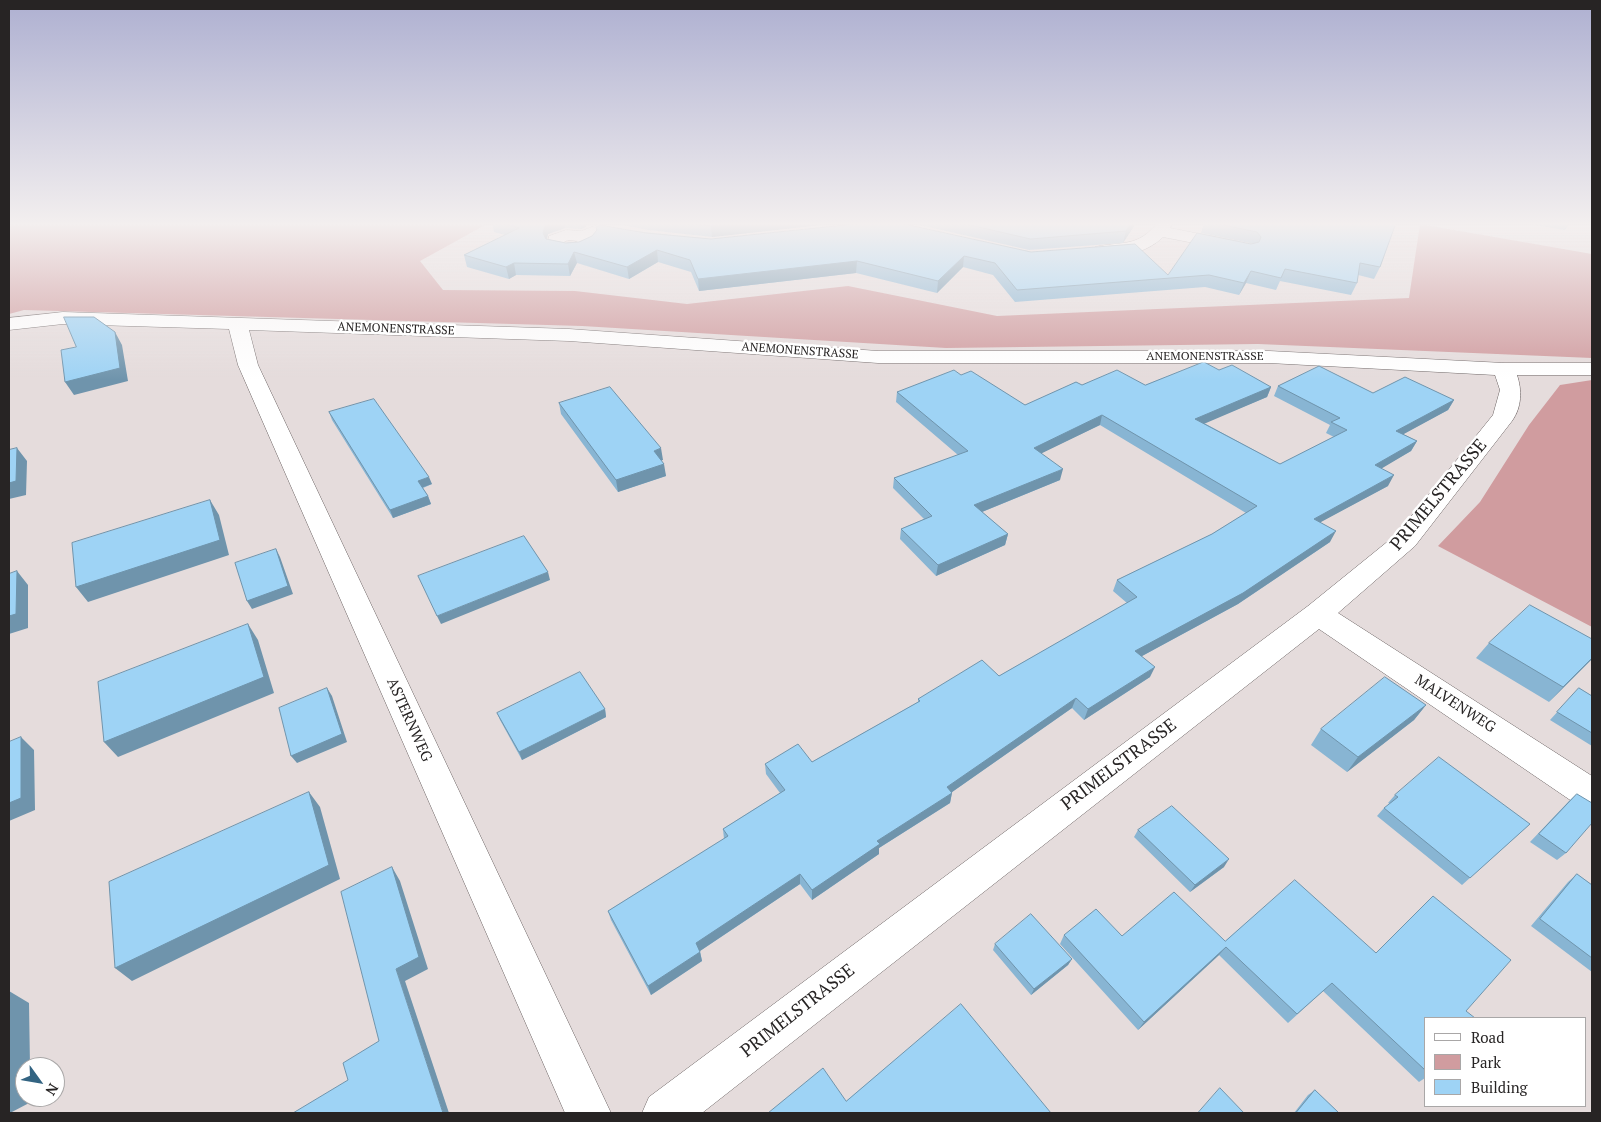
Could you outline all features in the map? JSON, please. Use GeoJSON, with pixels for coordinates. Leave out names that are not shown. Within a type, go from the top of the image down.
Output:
{"type":"FeatureCollection","features":[{"type":"Feature","properties":{"kind":"street","name":"ANEMONENSTRASSE"},"geometry":{"type":"LineString","coordinates":[[9,324],[63,318],[569,335],[878,357],[1269,357],[1504,369],[1592,369]]}},
{"type":"Feature","properties":{"kind":"street","name":"ASTERNWEG"},"geometry":{"type":"LineString","coordinates":[[237,323],[248,366],[588,1113]]}},
{"type":"Feature","properties":{"kind":"street","name":"PRIMELSTRASSE"},"geometry":{"type":"LineString","coordinates":[[665,1113],[1318,614],[1406,540],[1504,416],[1511,390],[1504,369]]}},
{"type":"Feature","properties":{"kind":"street","name":"MALVENWEG"},"geometry":{"type":"LineString","coordinates":[[1318,614],[1592,795]]}},
{"type":"Feature","properties":{"kind":"green space"},"geometry":{"type":"Polygon","coordinates":[[[9,275],[431,275],[443,290],[575,291],[687,304],[848,286],[997,316],[1409,298],[1412,275],[1592,275],[1592,358],[1258,344],[946,348],[582,326],[24,310],[9,314],[9,275]]]}},
{"type":"Feature","properties":{"kind":"green space"},"geometry":{"type":"Polygon","coordinates":[[[1592,380],[1592,627],[1438,546],[1480,502],[1529,425],[1560,385],[1592,380]]]}},
{"type":"Feature","properties":{"kind":"building"},"geometry":{"type":"Polygon","coordinates":[[[696,275],[730,275],[698,279],[696,275]]]}},
{"type":"Feature","properties":{"kind":"building"},"geometry":{"type":"Polygon","coordinates":[[[915,275],[944,275],[938,281],[915,275]]]}},
{"type":"Feature","properties":{"kind":"building"},"geometry":{"type":"Polygon","coordinates":[[[1005,275],[1204,275],[1017,290],[1005,275]]]}},
{"type":"Feature","properties":{"kind":"building"},"geometry":{"type":"Polygon","coordinates":[[[1211,275],[1248,275],[1244,283],[1211,275]]]}},
{"type":"Feature","properties":{"kind":"building"},"geometry":{"type":"Polygon","coordinates":[[[1270,275],[1282,275],[1281,278],[1270,275]]]}},
{"type":"Feature","properties":{"kind":"building"},"geometry":{"type":"Polygon","coordinates":[[[1318,275],[1358,275],[1357,283],[1318,275]]]}},
{"type":"Feature","properties":{"kind":"building"},"geometry":{"type":"Polygon","coordinates":[[[64,317],[94,317],[115,332],[120,368],[65,382],[61,350],[76,347],[64,317]]]}},
{"type":"Feature","properties":{"kind":"building"},"geometry":{"type":"Polygon","coordinates":[[[1204,362],[1219,370],[1232,365],[1271,387],[1195,419],[1280,464],[1347,430],[1331,422],[1340,418],[1278,386],[1319,366],[1373,393],[1405,377],[1454,400],[1396,431],[1417,441],[1375,465],[1394,475],[1314,519],[1336,531],[1243,593],[1135,651],[1155,667],[1088,709],[1076,698],[947,787],[952,793],[877,841],[880,844],[812,890],[800,874],[696,943],[700,952],[648,986],[608,911],[728,836],[723,829],[785,790],[765,764],[798,744],[812,762],[920,701],[918,699],[982,660],[999,676],[1137,597],[1117,580],[1212,534],[1257,506],[1102,415],[1034,448],[1063,469],[974,505],[1008,534],[938,565],[901,529],[932,516],[894,478],[968,451],[897,392],[954,370],[961,375],[971,371],[1025,405],[1076,382],[1082,385],[1117,370],[1145,385],[1204,362]]]}},
{"type":"Feature","properties":{"kind":"building"},"geometry":{"type":"Polygon","coordinates":[[[610,387],[661,448],[654,451],[664,464],[616,480],[559,403],[610,387]]]}},
{"type":"Feature","properties":{"kind":"building"},"geometry":{"type":"Polygon","coordinates":[[[374,399],[429,477],[418,481],[428,496],[390,510],[329,412],[374,399]]]}},
{"type":"Feature","properties":{"kind":"building"},"geometry":{"type":"Polygon","coordinates":[[[17,448],[16,481],[9,483],[9,450],[17,448]]]}},
{"type":"Feature","properties":{"kind":"building"},"geometry":{"type":"Polygon","coordinates":[[[210,500],[220,540],[76,587],[72,543],[210,500]]]}},
{"type":"Feature","properties":{"kind":"building"},"geometry":{"type":"Polygon","coordinates":[[[524,536],[548,572],[437,616],[418,576],[524,536]]]}},
{"type":"Feature","properties":{"kind":"building"},"geometry":{"type":"Polygon","coordinates":[[[276,549],[288,586],[247,601],[235,563],[276,549]]]}},
{"type":"Feature","properties":{"kind":"building"},"geometry":{"type":"Polygon","coordinates":[[[17,571],[16,614],[9,616],[9,574],[17,571]]]}},
{"type":"Feature","properties":{"kind":"building"},"geometry":{"type":"Polygon","coordinates":[[[1530,605],[1592,639],[1592,658],[1563,687],[1489,643],[1530,605]]]}},
{"type":"Feature","properties":{"kind":"building"},"geometry":{"type":"Polygon","coordinates":[[[248,624],[264,677],[104,742],[98,682],[248,624]]]}},
{"type":"Feature","properties":{"kind":"building"},"geometry":{"type":"Polygon","coordinates":[[[580,672],[605,709],[519,752],[497,713],[580,672]]]}},
{"type":"Feature","properties":{"kind":"building"},"geometry":{"type":"Polygon","coordinates":[[[1385,677],[1426,705],[1358,757],[1321,729],[1385,677]]]}},
{"type":"Feature","properties":{"kind":"building"},"geometry":{"type":"Polygon","coordinates":[[[327,688],[342,734],[291,756],[279,708],[327,688]]]}},
{"type":"Feature","properties":{"kind":"building"},"geometry":{"type":"Polygon","coordinates":[[[1579,688],[1592,696],[1592,733],[1557,712],[1579,688]]]}},
{"type":"Feature","properties":{"kind":"building"},"geometry":{"type":"Polygon","coordinates":[[[21,737],[21,798],[9,803],[9,742],[21,737]]]}},
{"type":"Feature","properties":{"kind":"building"},"geometry":{"type":"Polygon","coordinates":[[[1439,757],[1530,824],[1470,878],[1384,808],[1398,797],[1395,795],[1439,757]]]}},
{"type":"Feature","properties":{"kind":"building"},"geometry":{"type":"Polygon","coordinates":[[[309,792],[329,865],[115,968],[109,882],[309,792]]]}},
{"type":"Feature","properties":{"kind":"building"},"geometry":{"type":"Polygon","coordinates":[[[1577,794],[1592,803],[1592,823],[1566,853],[1539,834],[1577,794]]]}},
{"type":"Feature","properties":{"kind":"building"},"geometry":{"type":"Polygon","coordinates":[[[1172,806],[1229,859],[1195,885],[1138,830],[1172,806]]]}},
{"type":"Feature","properties":{"kind":"building"},"geometry":{"type":"Polygon","coordinates":[[[392,867],[419,957],[396,969],[443,1113],[293,1113],[348,1080],[343,1063],[379,1041],[341,892],[392,867]]]}},
{"type":"Feature","properties":{"kind":"building"},"geometry":{"type":"Polygon","coordinates":[[[1577,874],[1592,885],[1592,958],[1540,919],[1577,874]]]}},
{"type":"Feature","properties":{"kind":"building"},"geometry":{"type":"Polygon","coordinates":[[[1295,880],[1376,953],[1433,896],[1511,960],[1466,1011],[1474,1017],[1424,1017],[1424,1069],[1332,983],[1297,1014],[1226,947],[1144,1022],[1064,935],[1096,909],[1122,936],[1174,892],[1225,941],[1295,880]]]}},
{"type":"Feature","properties":{"kind":"building"},"geometry":{"type":"Polygon","coordinates":[[[1031,914],[1072,959],[1034,989],[995,944],[1031,914]]]}},
{"type":"Feature","properties":{"kind":"building"},"geometry":{"type":"Polygon","coordinates":[[[961,1004],[1051,1113],[768,1113],[823,1068],[846,1101],[961,1004]]]}},
{"type":"Feature","properties":{"kind":"building"},"geometry":{"type":"Polygon","coordinates":[[[1220,1088],[1244,1113],[1198,1113],[1220,1088]]]}},
{"type":"Feature","properties":{"kind":"building"},"geometry":{"type":"Polygon","coordinates":[[[1315,1090],[1339,1113],[1296,1113],[1315,1090]]]}}]}
